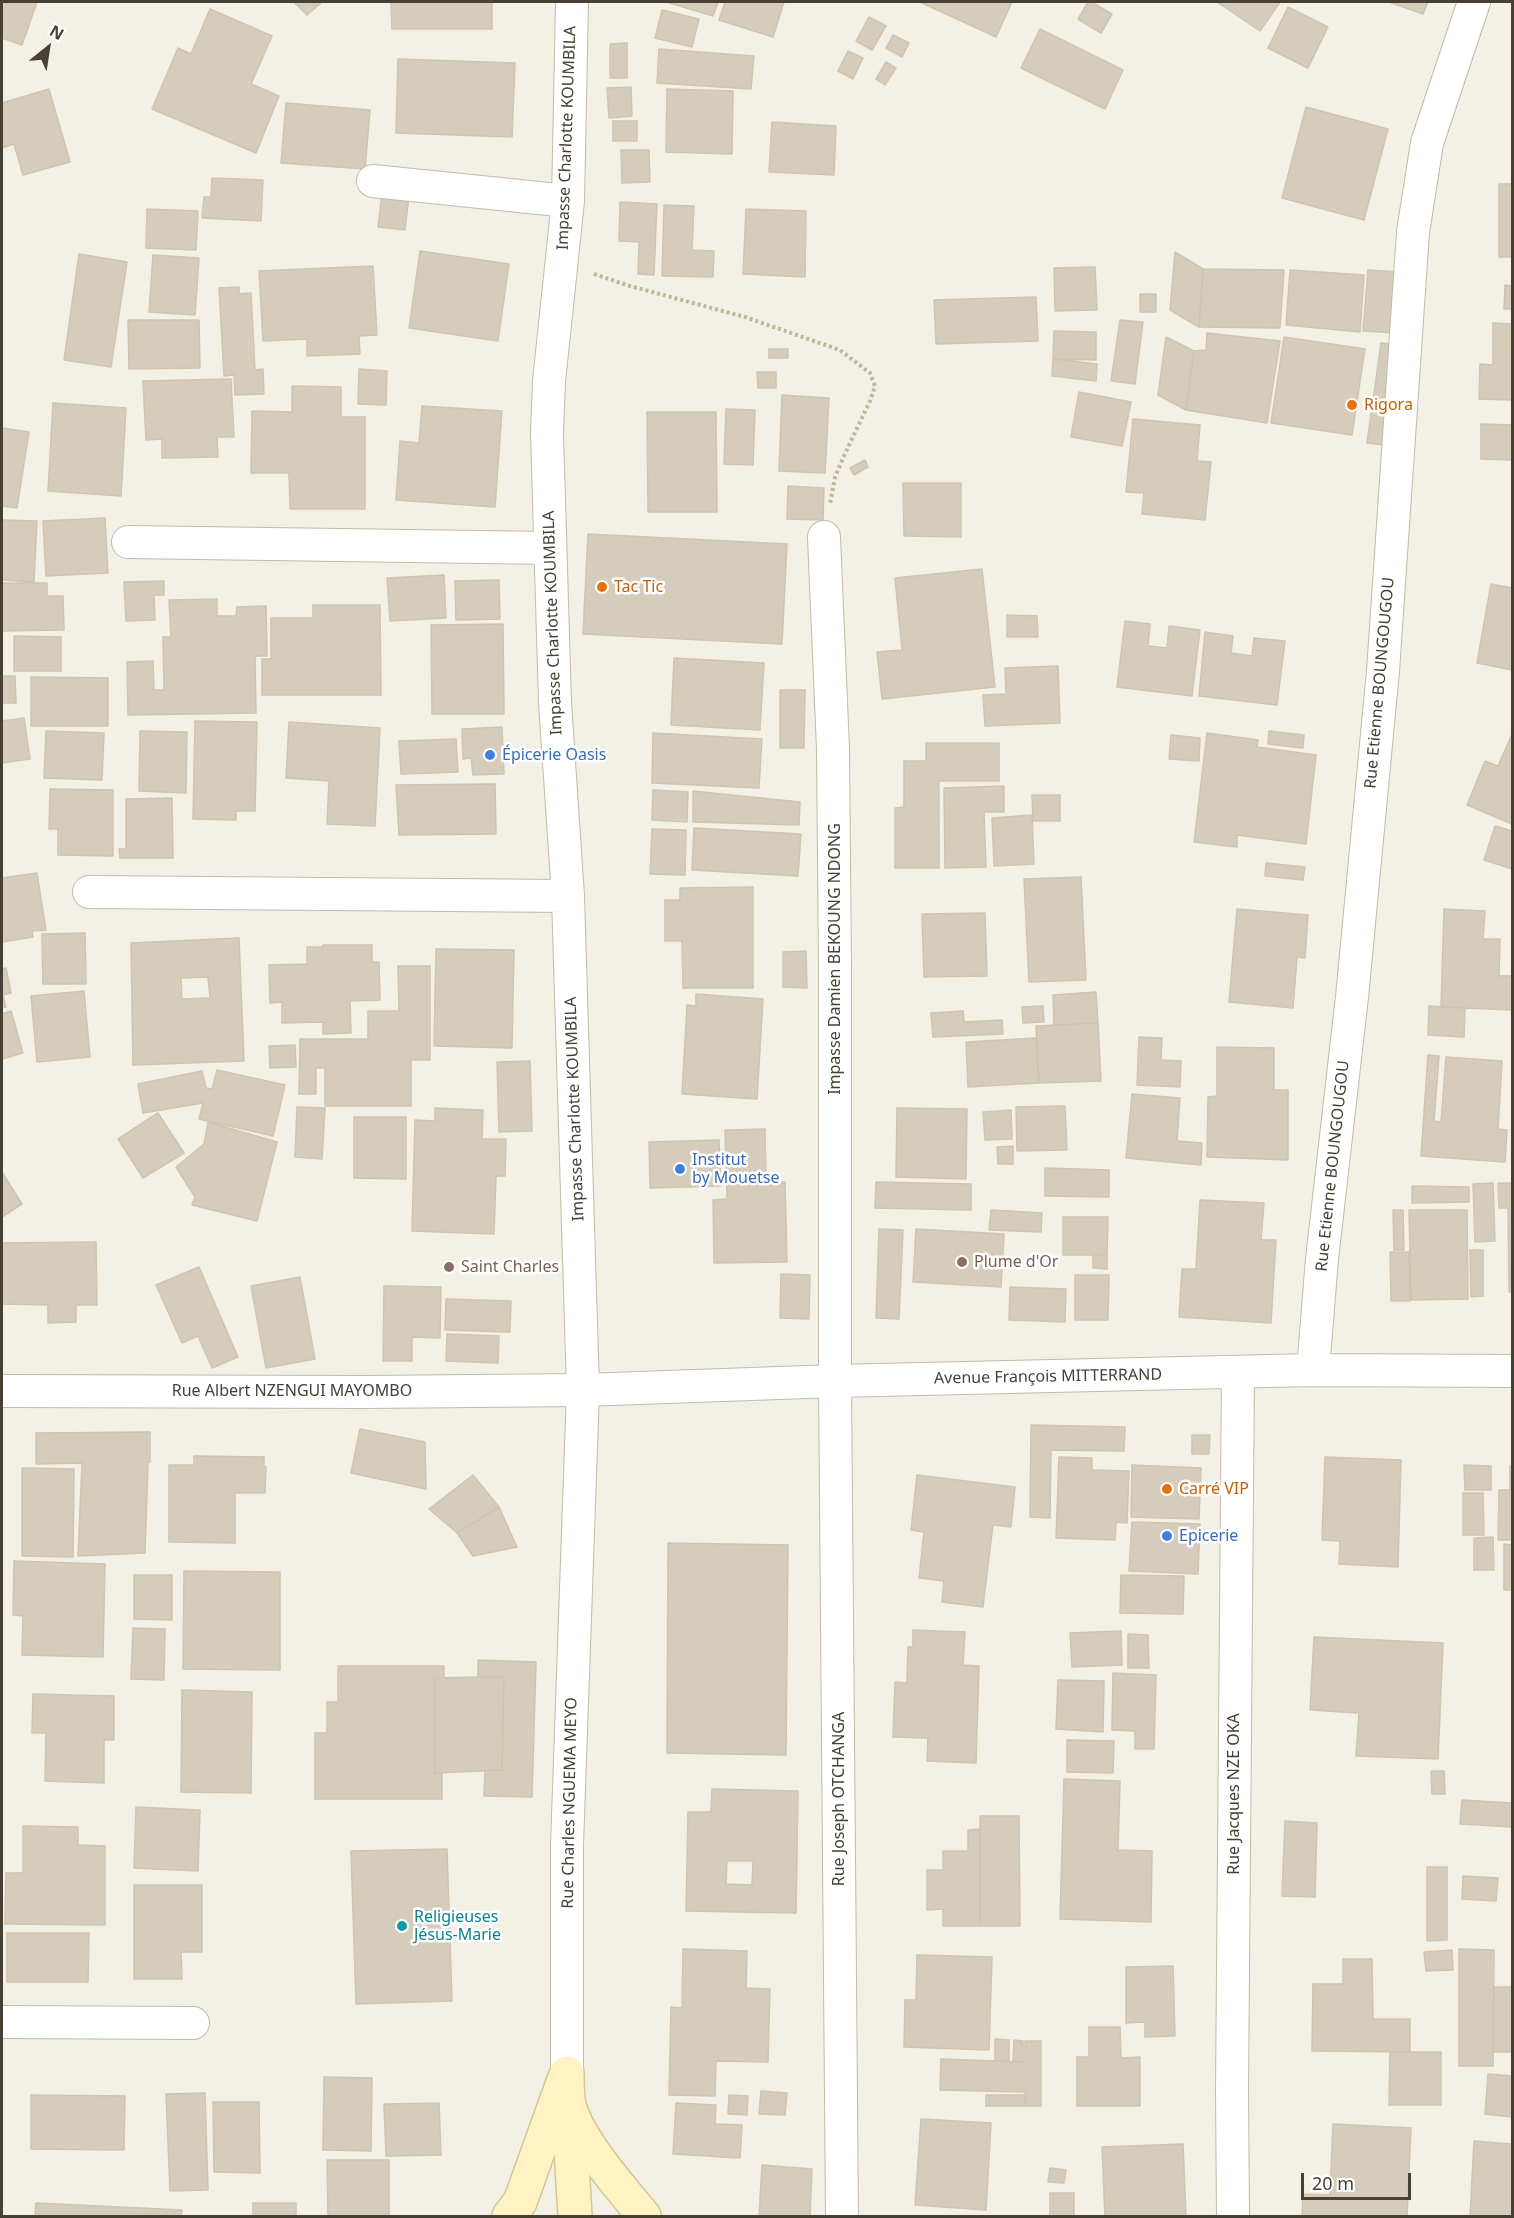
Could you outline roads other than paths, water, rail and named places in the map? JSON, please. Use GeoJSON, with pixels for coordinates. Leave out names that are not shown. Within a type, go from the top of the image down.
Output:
{"type":"FeatureCollection","features":[{"type":"Feature","properties":{"kind":"main road"},"geometry":{"type":"LineString","coordinates":[[509,2217],[520,2202],[567,2073]]}},
{"type":"Feature","properties":{"kind":"main road"},"geometry":{"type":"LineString","coordinates":[[567,2073],[569,2104],[575,2121],[610,2175],[644,2217]]}},
{"type":"Feature","properties":{"kind":"main road","name":"Rue Charles NGUEMA MEYO"},"geometry":{"type":"LineString","coordinates":[[567,2073],[575,2217]]}},
{"type":"Feature","properties":{"kind":"street","name":"Impasse Charlotte KOUMBILA"},"geometry":{"type":"LineString","coordinates":[[572,2],[568,201],[547,433],[556,715],[568,896],[583,1390]]}},
{"type":"Feature","properties":{"kind":"street","name":"Rue Etienne BOUNGOUGOU"},"geometry":{"type":"LineString","coordinates":[[1313,1370],[1322,1259],[1352,997],[1383,671],[1413,232],[1427,143],[1474,2]]}},
{"type":"Feature","properties":{"kind":"street"},"geometry":{"type":"LineString","coordinates":[[373,181],[568,201]]}},
{"type":"Feature","properties":{"kind":"street","name":"Impasse Damien BEKOUNG NDONG"},"geometry":{"type":"LineString","coordinates":[[824,537],[833,749],[836,968],[835,1381]]}},
{"type":"Feature","properties":{"kind":"street"},"geometry":{"type":"LineString","coordinates":[[128,542],[549,548]]}},
{"type":"Feature","properties":{"kind":"street"},"geometry":{"type":"LineString","coordinates":[[89,892],[568,896]]}},
{"type":"Feature","properties":{"kind":"street","name":"Avenue François MITTERRAND"},"geometry":{"type":"LineString","coordinates":[[583,1390],[835,1381],[1313,1370],[1512,1371]]}},
{"type":"Feature","properties":{"kind":"street","name":"Rue Jacques NZE OKA"},"geometry":{"type":"LineString","coordinates":[[1233,2217],[1232,2078],[1238,1372]]}},
{"type":"Feature","properties":{"kind":"street","name":"Rue Joseph OTCHANGA"},"geometry":{"type":"LineString","coordinates":[[835,1381],[842,2217]]}},
{"type":"Feature","properties":{"kind":"street","name":"Rue Albert NZENGUI MAYOMBO"},"geometry":{"type":"LineString","coordinates":[[2,1391],[583,1390]]}},
{"type":"Feature","properties":{"kind":"street","name":"Rue Charles NGUEMA MEYO"},"geometry":{"type":"LineString","coordinates":[[567,2073],[567,1845],[583,1390]]}},
{"type":"Feature","properties":{"kind":"street"},"geometry":{"type":"LineString","coordinates":[[2,2022],[194,2023]]}},
{"type":"Feature","properties":{"kind":"place","name":"Rigora"},"geometry":{"type":"Point","coordinates":[1352,405]}},
{"type":"Feature","properties":{"kind":"place","name":"Tac Tic"},"geometry":{"type":"Point","coordinates":[602,587]}},
{"type":"Feature","properties":{"kind":"place","name":"Épicerie Oasis"},"geometry":{"type":"Point","coordinates":[490,755]}},
{"type":"Feature","properties":{"kind":"place","name":"Institut by Mouetse"},"geometry":{"type":"Point","coordinates":[680,1169]}},
{"type":"Feature","properties":{"kind":"place","name":"Plume d'Or"},"geometry":{"type":"Point","coordinates":[962,1262]}},
{"type":"Feature","properties":{"kind":"place","name":"Saint Charles"},"geometry":{"type":"Point","coordinates":[449,1267]}},
{"type":"Feature","properties":{"kind":"place","name":"Carré VIP"},"geometry":{"type":"Point","coordinates":[1167,1489]}},
{"type":"Feature","properties":{"kind":"place","name":"Epicerie"},"geometry":{"type":"Point","coordinates":[1167,1536]}},
{"type":"Feature","properties":{"kind":"place","name":"Religieuses Jésus-Marie"},"geometry":{"type":"Point","coordinates":[402,1926]}}]}
